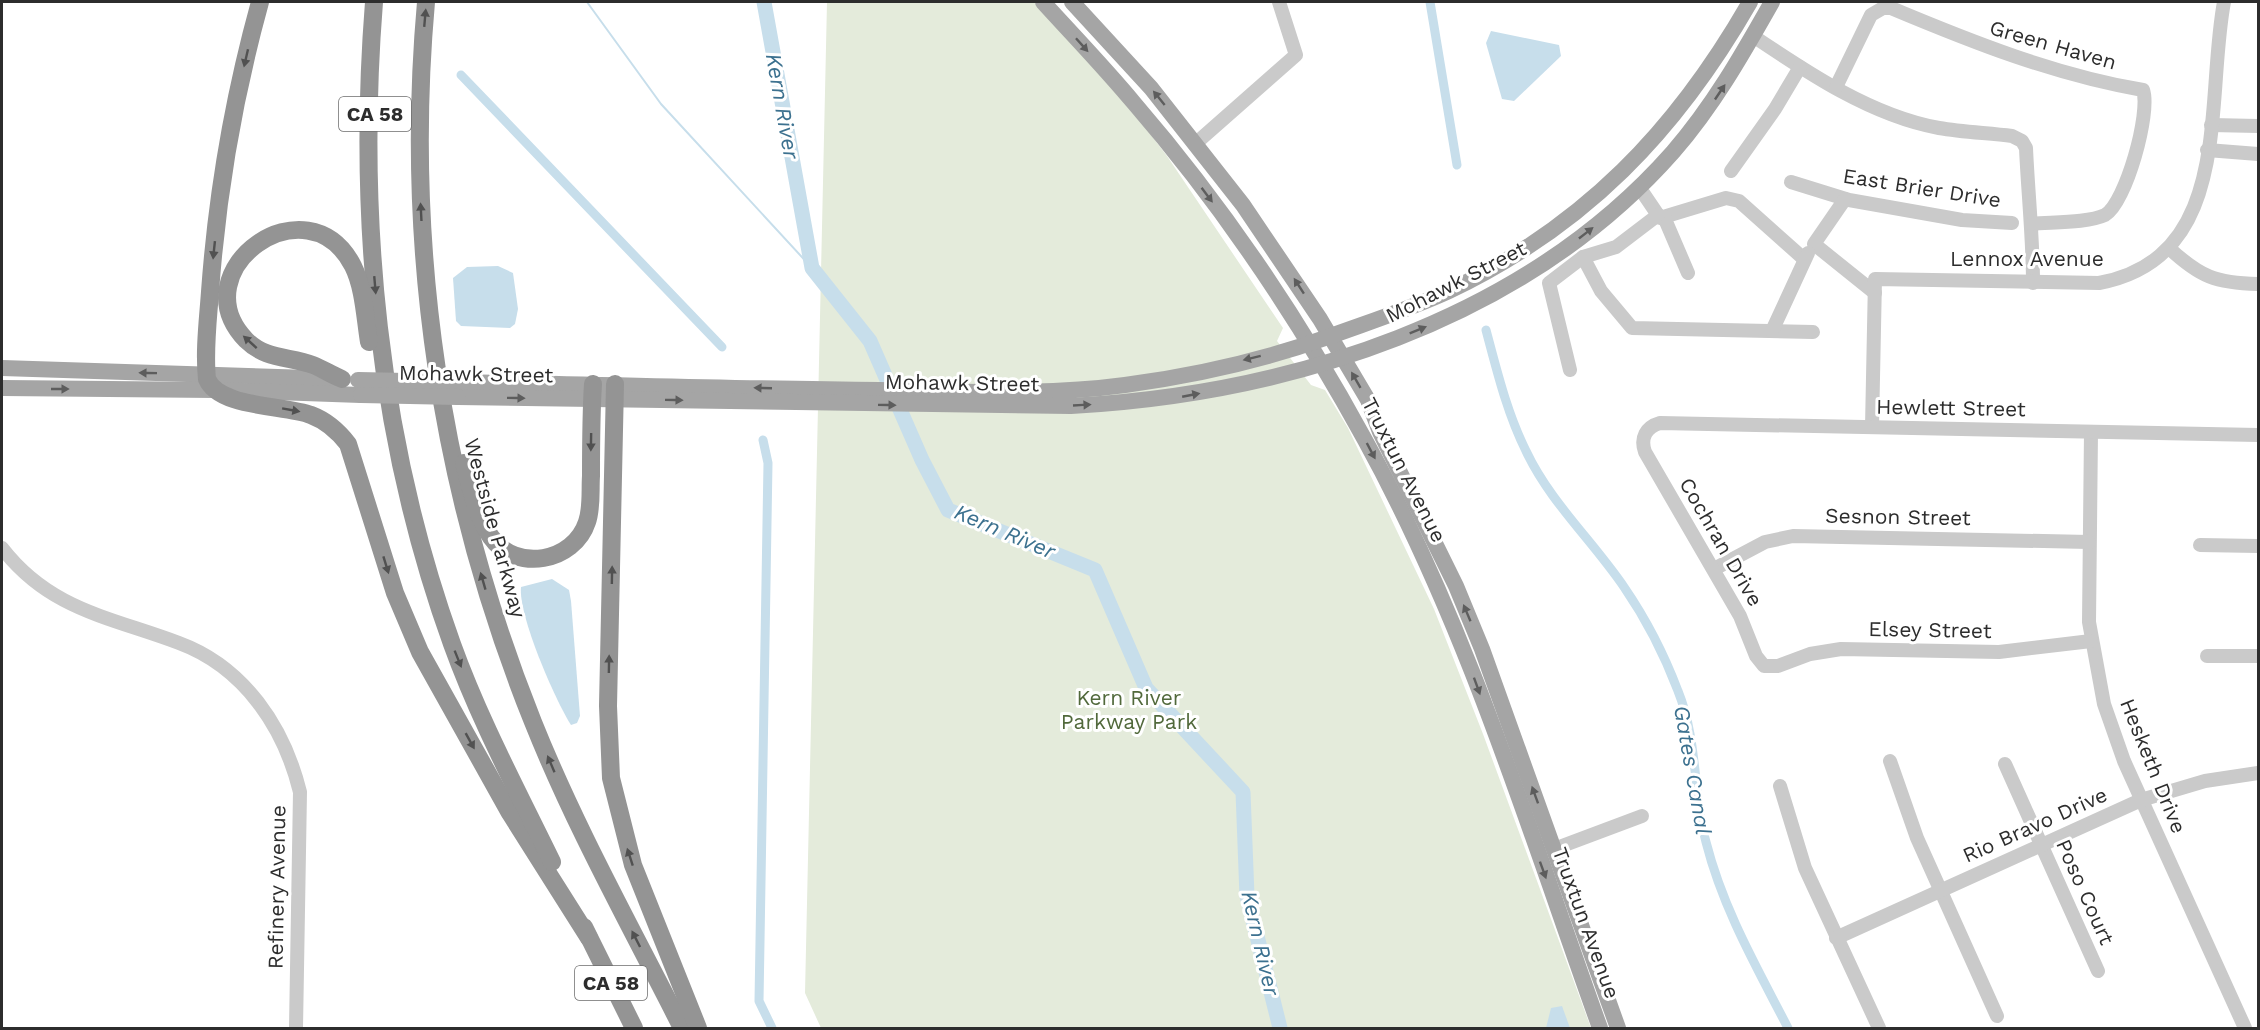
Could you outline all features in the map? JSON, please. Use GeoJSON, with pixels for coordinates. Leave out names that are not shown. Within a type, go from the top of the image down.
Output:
{"type":"FeatureCollection","features":[{"type":"Feature","properties":{"kind":"highway"},"geometry":{"type":"LineString","coordinates":[[260,2],[239,87],[222,182],[211,283],[211,382],[240,401],[311,415],[331,426],[348,444],[395,593],[420,651],[522,833],[589,938]]}},
{"type":"Feature","properties":{"kind":"highway"},"geometry":{"type":"LineString","coordinates":[[374,2],[368,123],[371,227],[378,321],[389,402],[407,491],[432,587]]}},
{"type":"Feature","properties":{"kind":"highway","name":"CA 58"},"geometry":{"type":"LineString","coordinates":[[371,227],[374,131],[386,2]]}},
{"type":"Feature","properties":{"kind":"highway","name":"Westside Parkway"},"geometry":{"type":"LineString","coordinates":[[426,2],[419,129],[424,271],[435,364],[447,437],[468,529],[505,649],[555,774],[681,1029]]}},
{"type":"Feature","properties":{"kind":"highway"},"geometry":{"type":"LineString","coordinates":[[353,385],[312,365],[268,355],[246,340],[236,325],[229,295],[233,272],[245,252],[263,238],[293,230],[314,233],[339,249],[353,266],[358,280],[394,468],[412,531],[484,724],[589,938]]}},
{"type":"Feature","properties":{"kind":"highway"},"geometry":{"type":"LineString","coordinates":[[424,271],[440,363],[467,476],[488,532],[496,543],[508,552],[529,559],[551,557],[569,548],[585,529],[590,511],[592,391]]}},
{"type":"Feature","properties":{"kind":"highway"},"geometry":{"type":"LineString","coordinates":[[615,392],[608,706],[611,778],[633,865],[698,1029]]}},
{"type":"Feature","properties":{"kind":"highway","name":"CA 58"},"geometry":{"type":"LineString","coordinates":[[589,938],[634,1029]]}},
{"type":"Feature","properties":{"kind":"main road","name":"Truxtun Avenue"},"geometry":{"type":"LineString","coordinates":[[1043,2],[1134,102],[1198,183],[1264,274],[1322,364],[1381,470],[1440,593],[1478,688],[1600,1029]]}},
{"type":"Feature","properties":{"kind":"main road","name":"Truxtun Avenue"},"geometry":{"type":"LineString","coordinates":[[1072,2],[1150,88],[1195,144],[1282,261],[1368,400],[1380,432],[1456,586],[1486,660],[1618,1029]]}},
{"type":"Feature","properties":{"kind":"main road","name":"Mohawk Street"},"geometry":{"type":"LineString","coordinates":[[825,397],[1011,392],[1124,385],[1178,375],[1309,344],[1390,315],[1490,270],[1574,215],[1626,170],[1657,137],[1698,85],[1750,2]]}},
{"type":"Feature","properties":{"kind":"main road","name":"Mohawk Street"},"geometry":{"type":"LineString","coordinates":[[2,368],[211,382],[825,397],[1018,407],[1133,403],[1189,395],[1322,364],[1433,324],[1511,283],[1562,251],[1639,187],[1672,153],[1713,102],[1769,5]]}},
{"type":"Feature","properties":{"kind":"main road"},"geometry":{"type":"LineString","coordinates":[[1639,187],[1639,177],[1657,137]]}},
{"type":"Feature","properties":{"kind":"main road"},"geometry":{"type":"LineString","coordinates":[[1459,310],[1490,280],[1490,270]]}},
{"type":"Feature","properties":{"kind":"main road","name":"Mohawk Street"},"geometry":{"type":"LineString","coordinates":[[2,388],[211,382],[353,385]]}},
{"type":"Feature","properties":{"kind":"main road"},"geometry":{"type":"LineString","coordinates":[[1523,814],[1544,845],[1554,849]]}},
{"type":"Feature","properties":{"kind":"street"},"geometry":{"type":"LineString","coordinates":[[1195,144],[1296,55],[1279,2]]}},
{"type":"Feature","properties":{"kind":"street","name":"Lennox Avenue"},"geometry":{"type":"LineString","coordinates":[[1875,293],[1875,279],[2082,284],[2113,280],[2143,268],[2169,248],[2186,225],[2194,208],[2207,150],[2217,92],[2220,22],[2224,2]]}},
{"type":"Feature","properties":{"kind":"street","name":"Green Haven"},"geometry":{"type":"LineString","coordinates":[[1836,87],[1871,15],[1883,8],[1890,8],[1977,45],[2107,84],[2143,90],[2138,144],[2131,172],[2119,200],[2105,214],[2092,218],[2031,224]]}},
{"type":"Feature","properties":{"kind":"street"},"geometry":{"type":"LineString","coordinates":[[1753,36],[1800,67],[1881,109],[1939,128],[2017,138],[2026,148],[2033,283]]}},
{"type":"Feature","properties":{"kind":"street"},"geometry":{"type":"LineString","coordinates":[[1731,171],[1775,109],[1800,67]]}},
{"type":"Feature","properties":{"kind":"street"},"geometry":{"type":"LineString","coordinates":[[2211,125],[2259,126]]}},
{"type":"Feature","properties":{"kind":"street"},"geometry":{"type":"LineString","coordinates":[[2207,150],[2259,154]]}},
{"type":"Feature","properties":{"kind":"street","name":"East Brier Drive"},"geometry":{"type":"LineString","coordinates":[[1791,182],[1845,199],[1962,220],[2012,223]]}},
{"type":"Feature","properties":{"kind":"street"},"geometry":{"type":"LineString","coordinates":[[1639,187],[1661,216],[1688,273]]}},
{"type":"Feature","properties":{"kind":"street"},"geometry":{"type":"LineString","coordinates":[[1570,370],[1549,283],[1583,256],[1616,247],[1661,216],[1726,198],[1740,201],[1804,260]]}},
{"type":"Feature","properties":{"kind":"street"},"geometry":{"type":"LineString","coordinates":[[1772,331],[1804,260],[1845,199]]}},
{"type":"Feature","properties":{"kind":"street"},"geometry":{"type":"LineString","coordinates":[[1814,244],[1827,252],[1875,293],[1872,427]]}},
{"type":"Feature","properties":{"kind":"street"},"geometry":{"type":"LineString","coordinates":[[2169,248],[2204,276],[2230,283],[2259,284]]}},
{"type":"Feature","properties":{"kind":"street"},"geometry":{"type":"LineString","coordinates":[[1583,256],[1601,291],[1632,328],[1813,332]]}},
{"type":"Feature","properties":{"kind":"street","name":"Hewlett Street"},"geometry":{"type":"LineString","coordinates":[[1646,432],[1660,423],[2259,435]]}},
{"type":"Feature","properties":{"kind":"street","name":"Cochran Drive"},"geometry":{"type":"LineString","coordinates":[[1646,432],[1643,446],[1645,452],[1740,616],[1760,662],[1770,668]]}},
{"type":"Feature","properties":{"kind":"street","name":"Hesketh Drive"},"geometry":{"type":"LineString","coordinates":[[2091,432],[2089,542],[2091,641],[2097,675],[2113,733],[2243,1028]]}},
{"type":"Feature","properties":{"kind":"street","name":"Sesnon Street"},"geometry":{"type":"LineString","coordinates":[[1714,569],[1765,542],[1793,536],[2089,542]]}},
{"type":"Feature","properties":{"kind":"street"},"geometry":{"type":"LineString","coordinates":[[2200,545],[2259,546]]}},
{"type":"Feature","properties":{"kind":"street","name":"Refinery Avenue"},"geometry":{"type":"LineString","coordinates":[[2,548],[30,579],[55,597],[89,614],[180,643],[206,655],[231,673],[268,715],[294,769],[300,792],[296,1029]]}},
{"type":"Feature","properties":{"kind":"street","name":"Elsey Street"},"geometry":{"type":"LineString","coordinates":[[1770,668],[1810,654],[1841,649],[2011,652],[2091,641]]}},
{"type":"Feature","properties":{"kind":"street"},"geometry":{"type":"LineString","coordinates":[[2207,656],[2259,656]]}},
{"type":"Feature","properties":{"kind":"street"},"geometry":{"type":"LineString","coordinates":[[1890,761],[1917,838],[1997,1016]]}},
{"type":"Feature","properties":{"kind":"street","name":"Poso Court"},"geometry":{"type":"LineString","coordinates":[[2005,764],[2098,970]]}},
{"type":"Feature","properties":{"kind":"street","name":"Rio Bravo Drive"},"geometry":{"type":"LineString","coordinates":[[1836,938],[2141,800],[2205,781],[2259,773]]}},
{"type":"Feature","properties":{"kind":"street"},"geometry":{"type":"LineString","coordinates":[[1780,786],[1795,844],[1879,1029]]}},
{"type":"Feature","properties":{"kind":"street"},"geometry":{"type":"LineString","coordinates":[[1554,849],[1642,816]]}},
{"type":"Feature","properties":{"kind":"green space","name":"Kern River Parkway Park"},"geometry":{"type":"Polygon","coordinates":[[[827,2],[1034,2],[1132,110],[1167,156],[1283,328],[1277,341],[1311,385],[1325,390],[1348,428],[1434,609],[1483,734],[1591,1028],[821,1028],[805,993],[827,2]]]}},
{"type":"Feature","properties":{"kind":"water"},"geometry":{"type":"Polygon","coordinates":[[[1491,31],[1559,45],[1561,56],[1514,101],[1502,99],[1486,43],[1491,31]]]}},
{"type":"Feature","properties":{"kind":"water"},"geometry":{"type":"Polygon","coordinates":[[[498,266],[513,273],[518,309],[515,324],[510,328],[461,326],[456,321],[453,278],[467,267],[498,266]]]}},
{"type":"Feature","properties":{"kind":"water"},"geometry":{"type":"Polygon","coordinates":[[[552,579],[569,590],[571,601],[580,716],[577,723],[571,725],[539,657],[525,617],[522,600],[521,587],[552,579]]]}},
{"type":"Feature","properties":{"kind":"water"},"geometry":{"type":"Polygon","coordinates":[[[1562,1006],[1570,1028],[1546,1028],[1551,1008],[1562,1006]]]}},
{"type":"Feature","properties":{"kind":"waterway"},"geometry":{"type":"LineString","coordinates":[[587,2],[661,104],[812,268]]}},
{"type":"Feature","properties":{"kind":"waterway","name":"Kern River"},"geometry":{"type":"LineString","coordinates":[[764,2],[812,268],[870,341],[922,460],[948,510],[1095,570],[1146,688],[1243,792],[1247,896],[1280,1028]]}},
{"type":"Feature","properties":{"kind":"waterway","name":"Gates Canal"},"geometry":{"type":"LineString","coordinates":[[1430,2],[1457,165]]}},
{"type":"Feature","properties":{"kind":"waterway"},"geometry":{"type":"LineString","coordinates":[[461,75],[722,347]]}},
{"type":"Feature","properties":{"kind":"waterway","name":"Gates Canal"},"geometry":{"type":"LineString","coordinates":[[1486,330],[1508,407],[1519,437],[1536,470],[1559,504],[1624,587],[1647,624],[1667,664],[1689,729],[1702,824],[1713,867],[1742,938],[1788,1028]]}},
{"type":"Feature","properties":{"kind":"waterway"},"geometry":{"type":"LineString","coordinates":[[763,440],[768,463],[759,1001],[772,1028]]}}]}
